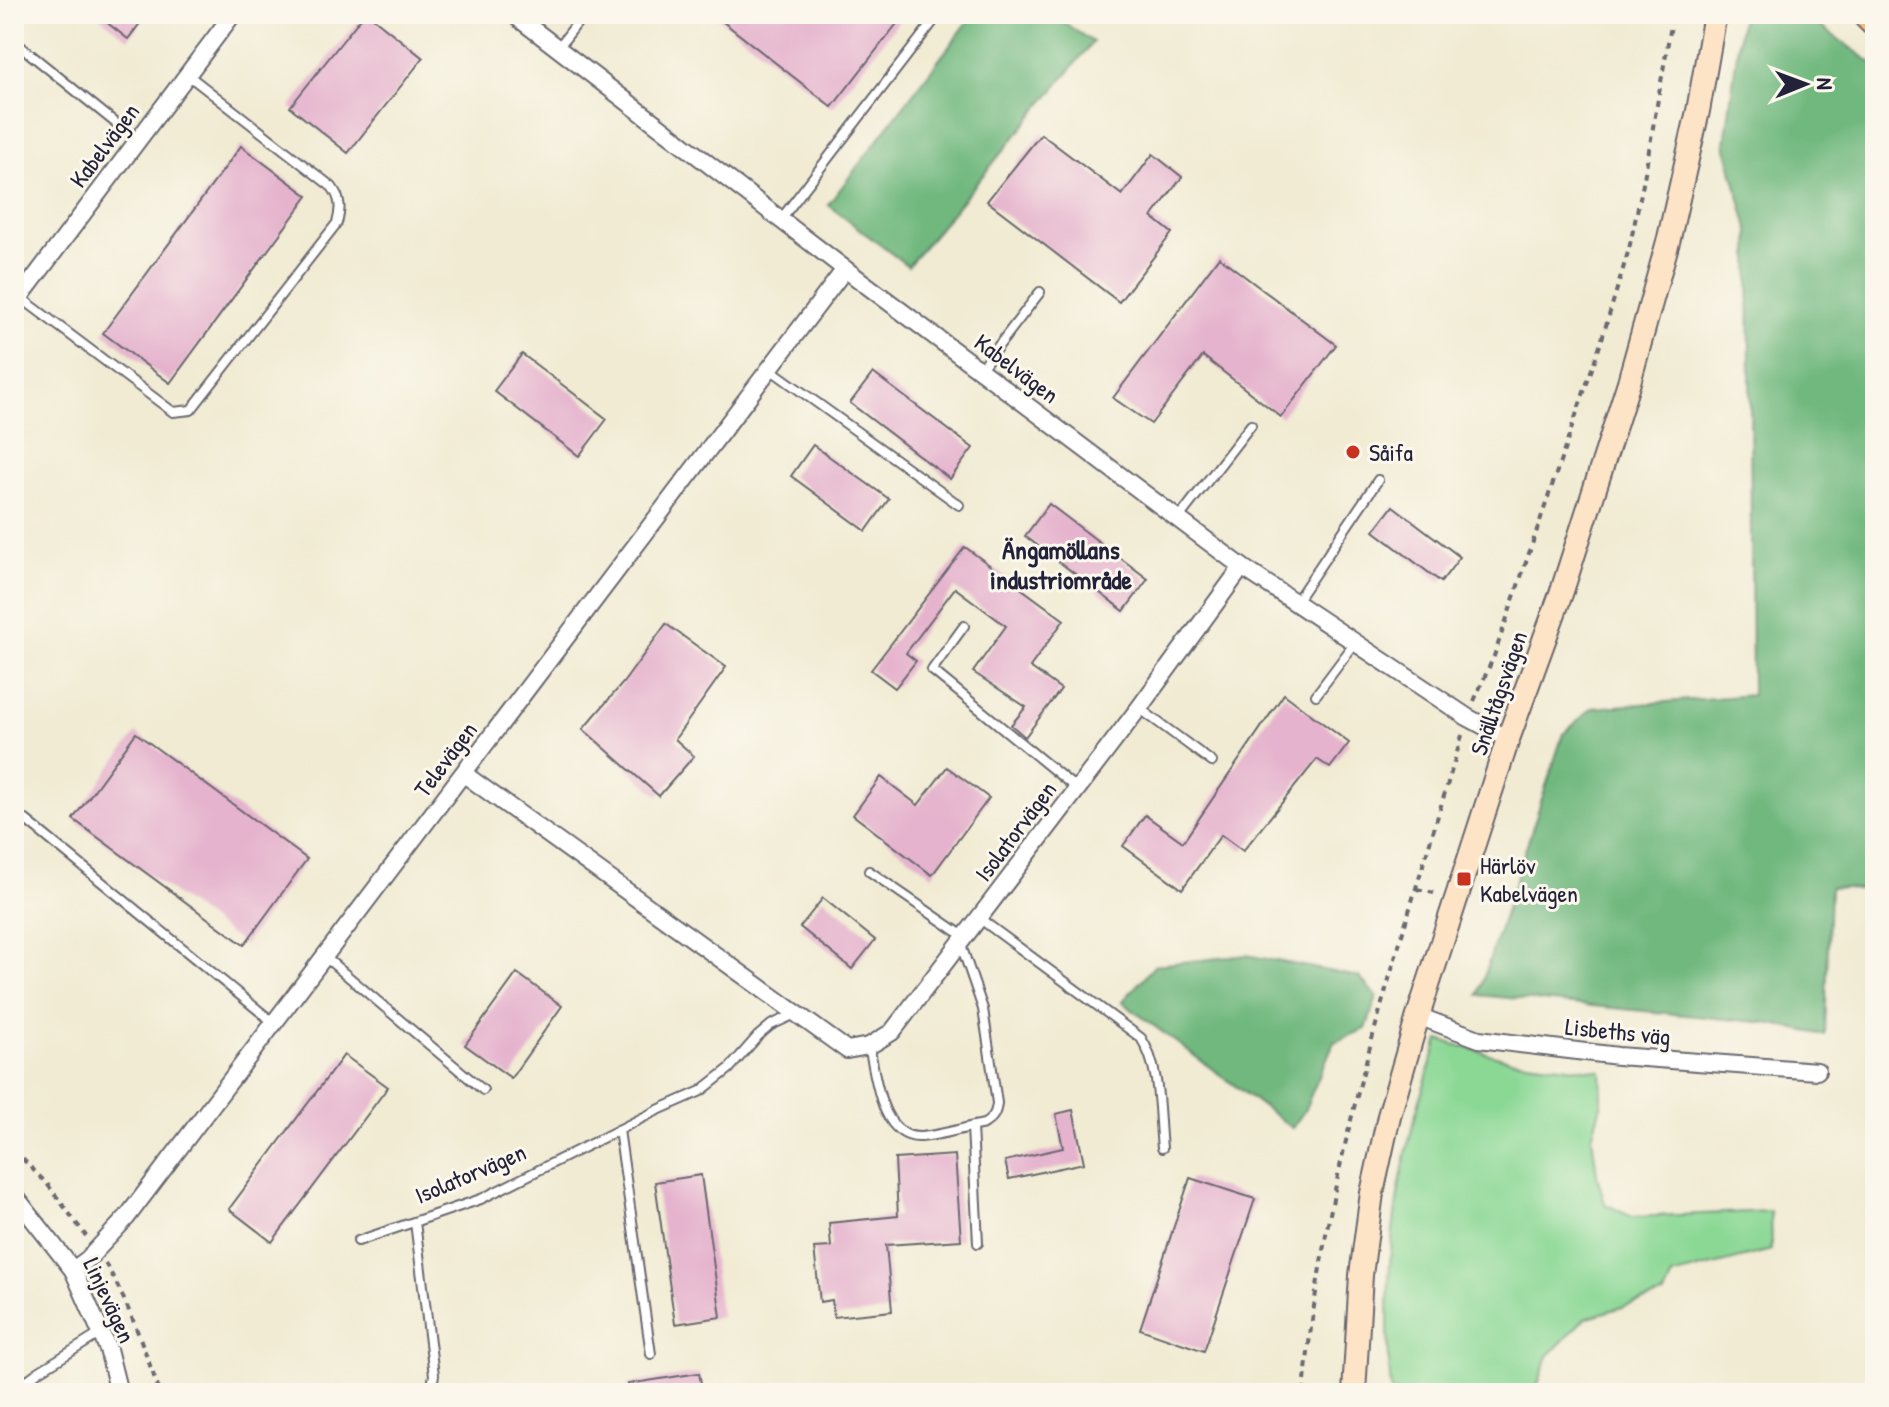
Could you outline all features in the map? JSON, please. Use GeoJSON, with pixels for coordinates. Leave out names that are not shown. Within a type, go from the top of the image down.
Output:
{"type":"FeatureCollection","features":[{"type":"Feature","properties":{"kind":"highway"},"geometry":{"type":"LineString","coordinates":[[1868,14],[1875,21]]}},
{"type":"Feature","properties":{"kind":"street","name":"Kabelvägen"},"geometry":{"type":"LineString","coordinates":[[17,301],[233,14]]}},
{"type":"Feature","properties":{"kind":"street","name":"Kabelvägen"},"geometry":{"type":"LineString","coordinates":[[513,14],[845,269],[1242,567],[1467,717],[1508,739]]}},
{"type":"Feature","properties":{"kind":"street","name":"Snälltågsvägen"},"geometry":{"type":"LineString","coordinates":[[1354,1393],[1361,1275],[1372,1193],[1389,1116],[1418,1016],[1508,739],[1562,591],[1629,382],[1669,238],[1698,111],[1715,14]]}},
{"type":"Feature","properties":{"kind":"street","name":"Televägen"},"geometry":{"type":"LineString","coordinates":[[73,1270],[88,1259],[120,1225],[845,269]]}},
{"type":"Feature","properties":{"kind":"street","name":"Isolatorvägen"},"geometry":{"type":"LineString","coordinates":[[869,1046],[892,1032],[1139,708],[1242,567]]}},
{"type":"Feature","properties":{"kind":"street"},"geometry":{"type":"LineString","coordinates":[[464,774],[847,1050],[869,1046]]}},
{"type":"Feature","properties":{"kind":"street","name":"Lisbeths väg"},"geometry":{"type":"LineString","coordinates":[[1418,1016],[1479,1039],[1493,1041],[1633,1058],[1817,1071]]}},
{"type":"Feature","properties":{"kind":"street","name":"Linjevägen"},"geometry":{"type":"LineString","coordinates":[[14,1195],[73,1270],[102,1333],[119,1393]]}},
{"type":"Feature","properties":{"kind":"lane"},"geometry":{"type":"LineString","coordinates":[[558,49],[584,14]]}},
{"type":"Feature","properties":{"kind":"lane"},"geometry":{"type":"LineString","coordinates":[[781,219],[939,14]]}},
{"type":"Feature","properties":{"kind":"lane"},"geometry":{"type":"LineString","coordinates":[[14,41],[138,141]]}},
{"type":"Feature","properties":{"kind":"lane"},"geometry":{"type":"LineString","coordinates":[[17,301],[173,412],[183,413],[191,410],[337,223],[341,210],[339,196],[332,187],[187,74]]}},
{"type":"Feature","properties":{"kind":"lane"},"geometry":{"type":"LineString","coordinates":[[980,370],[1040,292]]}},
{"type":"Feature","properties":{"kind":"lane"},"geometry":{"type":"LineString","coordinates":[[770,369],[959,505]]}},
{"type":"Feature","properties":{"kind":"lane"},"geometry":{"type":"LineString","coordinates":[[1178,519],[1251,425]]}},
{"type":"Feature","properties":{"kind":"lane"},"geometry":{"type":"LineString","coordinates":[[1295,603],[1378,480]]}},
{"type":"Feature","properties":{"kind":"lane"},"geometry":{"type":"LineString","coordinates":[[964,626],[932,670],[1077,789]]}},
{"type":"Feature","properties":{"kind":"lane"},"geometry":{"type":"LineString","coordinates":[[1316,695],[1356,643]]}},
{"type":"Feature","properties":{"kind":"lane"},"geometry":{"type":"LineString","coordinates":[[1139,708],[1212,762]]}},
{"type":"Feature","properties":{"kind":"lane"},"geometry":{"type":"LineString","coordinates":[[26,820],[275,1023]]}},
{"type":"Feature","properties":{"kind":"lane"},"geometry":{"type":"LineString","coordinates":[[869,871],[963,940],[983,1009],[997,1113],[984,1124],[919,1137],[896,1128],[887,1118],[869,1046]]}},
{"type":"Feature","properties":{"kind":"lane"},"geometry":{"type":"LineString","coordinates":[[979,918],[1141,1038],[1151,1053],[1155,1071],[1162,1148]]}},
{"type":"Feature","properties":{"kind":"lane"},"geometry":{"type":"LineString","coordinates":[[325,957],[483,1090]]}},
{"type":"Feature","properties":{"kind":"lane","name":"Isolatorvägen"},"geometry":{"type":"LineString","coordinates":[[358,1241],[481,1199],[701,1091],[729,1069],[771,1025],[796,1013]]}},
{"type":"Feature","properties":{"kind":"lane"},"geometry":{"type":"LineString","coordinates":[[972,1127],[978,1243]]}},
{"type":"Feature","properties":{"kind":"lane"},"geometry":{"type":"LineString","coordinates":[[619,1130],[651,1354]]}},
{"type":"Feature","properties":{"kind":"lane"},"geometry":{"type":"LineString","coordinates":[[415,1222],[434,1375],[426,1393]]}},
{"type":"Feature","properties":{"kind":"lane"},"geometry":{"type":"LineString","coordinates":[[14,1390],[102,1333]]}},
{"type":"Feature","properties":{"kind":"path"},"geometry":{"type":"LineString","coordinates":[[1304,1393],[1327,1223],[1350,1116],[1467,717],[1494,656],[1601,342],[1625,262],[1643,184],[1673,14]]}},
{"type":"Feature","properties":{"kind":"path"},"geometry":{"type":"LineString","coordinates":[[1417,889],[1434,893]]}},
{"type":"Feature","properties":{"kind":"green space"},"geometry":{"type":"Polygon","coordinates":[[[974,14],[1050,14],[1093,42],[908,266],[828,205],[974,14]]]}},
{"type":"Feature","properties":{"kind":"green space"},"geometry":{"type":"Polygon","coordinates":[[[1742,14],[1803,14],[1875,65],[1875,890],[1830,887],[1825,1035],[1767,1023],[1478,995],[1563,734],[1592,708],[1752,695],[1749,232],[1725,144],[1742,14]]]}},
{"type":"Feature","properties":{"kind":"green space"},"geometry":{"type":"Polygon","coordinates":[[[1247,955],[1359,977],[1377,997],[1366,1029],[1334,1042],[1304,1111],[1292,1128],[1122,1002],[1155,965],[1247,955]]]}},
{"type":"Feature","properties":{"kind":"green space"},"geometry":{"type":"Polygon","coordinates":[[[1439,1040],[1510,1060],[1601,1071],[1602,1102],[1592,1136],[1597,1175],[1605,1204],[1632,1217],[1770,1211],[1771,1250],[1672,1276],[1664,1295],[1585,1318],[1548,1356],[1535,1393],[1391,1393],[1388,1301],[1395,1214],[1412,1128],[1439,1040]]]}},
{"type":"Feature","properties":{"kind":"building"},"geometry":{"type":"Polygon","coordinates":[[[96,14],[147,14],[128,39],[96,14]]]}},
{"type":"Feature","properties":{"kind":"building"},"geometry":{"type":"Polygon","coordinates":[[[364,14],[423,58],[348,153],[290,107],[364,14]]]}},
{"type":"Feature","properties":{"kind":"building"},"geometry":{"type":"Polygon","coordinates":[[[713,14],[889,14],[899,21],[832,107],[713,14]]]}},
{"type":"Feature","properties":{"kind":"building"},"geometry":{"type":"Polygon","coordinates":[[[1041,134],[1122,195],[1153,154],[1182,177],[1152,217],[1172,233],[1119,302],[987,201],[1041,134]]]}},
{"type":"Feature","properties":{"kind":"building"},"geometry":{"type":"Polygon","coordinates":[[[241,146],[308,196],[170,383],[103,333],[241,146]]]}},
{"type":"Feature","properties":{"kind":"building"},"geometry":{"type":"Polygon","coordinates":[[[1219,257],[1336,345],[1281,417],[1203,356],[1151,424],[1113,398],[1219,257]]]}},
{"type":"Feature","properties":{"kind":"building"},"geometry":{"type":"Polygon","coordinates":[[[522,354],[607,419],[579,456],[494,391],[522,354]]]}},
{"type":"Feature","properties":{"kind":"building"},"geometry":{"type":"Polygon","coordinates":[[[873,373],[973,448],[950,479],[850,403],[873,373]]]}},
{"type":"Feature","properties":{"kind":"building"},"geometry":{"type":"Polygon","coordinates":[[[813,445],[889,499],[866,531],[791,476],[813,445]]]}},
{"type":"Feature","properties":{"kind":"building"},"geometry":{"type":"Polygon","coordinates":[[[1049,504],[1148,579],[1124,611],[1025,536],[1049,504]]]}},
{"type":"Feature","properties":{"kind":"building"},"geometry":{"type":"Polygon","coordinates":[[[1393,506],[1460,557],[1441,582],[1374,531],[1393,506]]]}},
{"type":"Feature","properties":{"kind":"building"},"geometry":{"type":"Polygon","coordinates":[[[965,547],[1064,620],[1030,667],[1061,689],[1025,737],[1011,725],[1026,707],[973,672],[1006,626],[955,588],[906,653],[916,661],[895,688],[871,670],[965,547]]]}},
{"type":"Feature","properties":{"kind":"building"},"geometry":{"type":"Polygon","coordinates":[[[666,624],[726,667],[675,739],[694,756],[659,796],[583,729],[623,683],[666,624]]]}},
{"type":"Feature","properties":{"kind":"building"},"geometry":{"type":"Polygon","coordinates":[[[1284,694],[1349,743],[1330,768],[1317,759],[1243,851],[1221,835],[1182,889],[1123,846],[1145,815],[1183,842],[1284,694]]]}},
{"type":"Feature","properties":{"kind":"building"},"geometry":{"type":"Polygon","coordinates":[[[136,733],[307,859],[244,945],[73,819],[136,733]]]}},
{"type":"Feature","properties":{"kind":"building"},"geometry":{"type":"Polygon","coordinates":[[[947,767],[989,798],[932,875],[853,815],[881,777],[918,805],[947,767]]]}},
{"type":"Feature","properties":{"kind":"building"},"geometry":{"type":"Polygon","coordinates":[[[823,898],[875,940],[852,969],[800,927],[823,898]]]}},
{"type":"Feature","properties":{"kind":"building"},"geometry":{"type":"Polygon","coordinates":[[[517,973],[562,1006],[511,1078],[465,1045],[517,973]]]}},
{"type":"Feature","properties":{"kind":"building"},"geometry":{"type":"Polygon","coordinates":[[[344,1055],[388,1087],[272,1242],[229,1209],[344,1055]]]}},
{"type":"Feature","properties":{"kind":"building"},"geometry":{"type":"Polygon","coordinates":[[[1073,1110],[1084,1163],[1009,1179],[1005,1161],[1063,1148],[1056,1114],[1073,1110]]]}},
{"type":"Feature","properties":{"kind":"building"},"geometry":{"type":"Polygon","coordinates":[[[955,1155],[961,1240],[886,1245],[892,1311],[834,1317],[832,1300],[820,1302],[814,1248],[831,1247],[829,1223],[898,1216],[895,1159],[955,1155]]]}},
{"type":"Feature","properties":{"kind":"building"},"geometry":{"type":"Polygon","coordinates":[[[701,1175],[721,1317],[675,1324],[655,1182],[701,1175]]]}},
{"type":"Feature","properties":{"kind":"building"},"geometry":{"type":"Polygon","coordinates":[[[1190,1178],[1255,1199],[1204,1351],[1140,1329],[1190,1178]]]}},
{"type":"Feature","properties":{"kind":"building"},"geometry":{"type":"Polygon","coordinates":[[[699,1373],[703,1393],[628,1393],[628,1384],[699,1373]]]}},
{"type":"Feature","properties":{"kind":"place","name":"Såifa"},"geometry":{"type":"Point","coordinates":[1353,452]}},
{"type":"Feature","properties":{"kind":"place","name":"Härlöv Kabelvägen"},"geometry":{"type":"Point","coordinates":[1464,879]}},
{"type":"Feature","properties":{"kind":"district","name":"Ängamöllans industriområde"},"geometry":{"type":"Point","coordinates":[1061,564]}}]}
